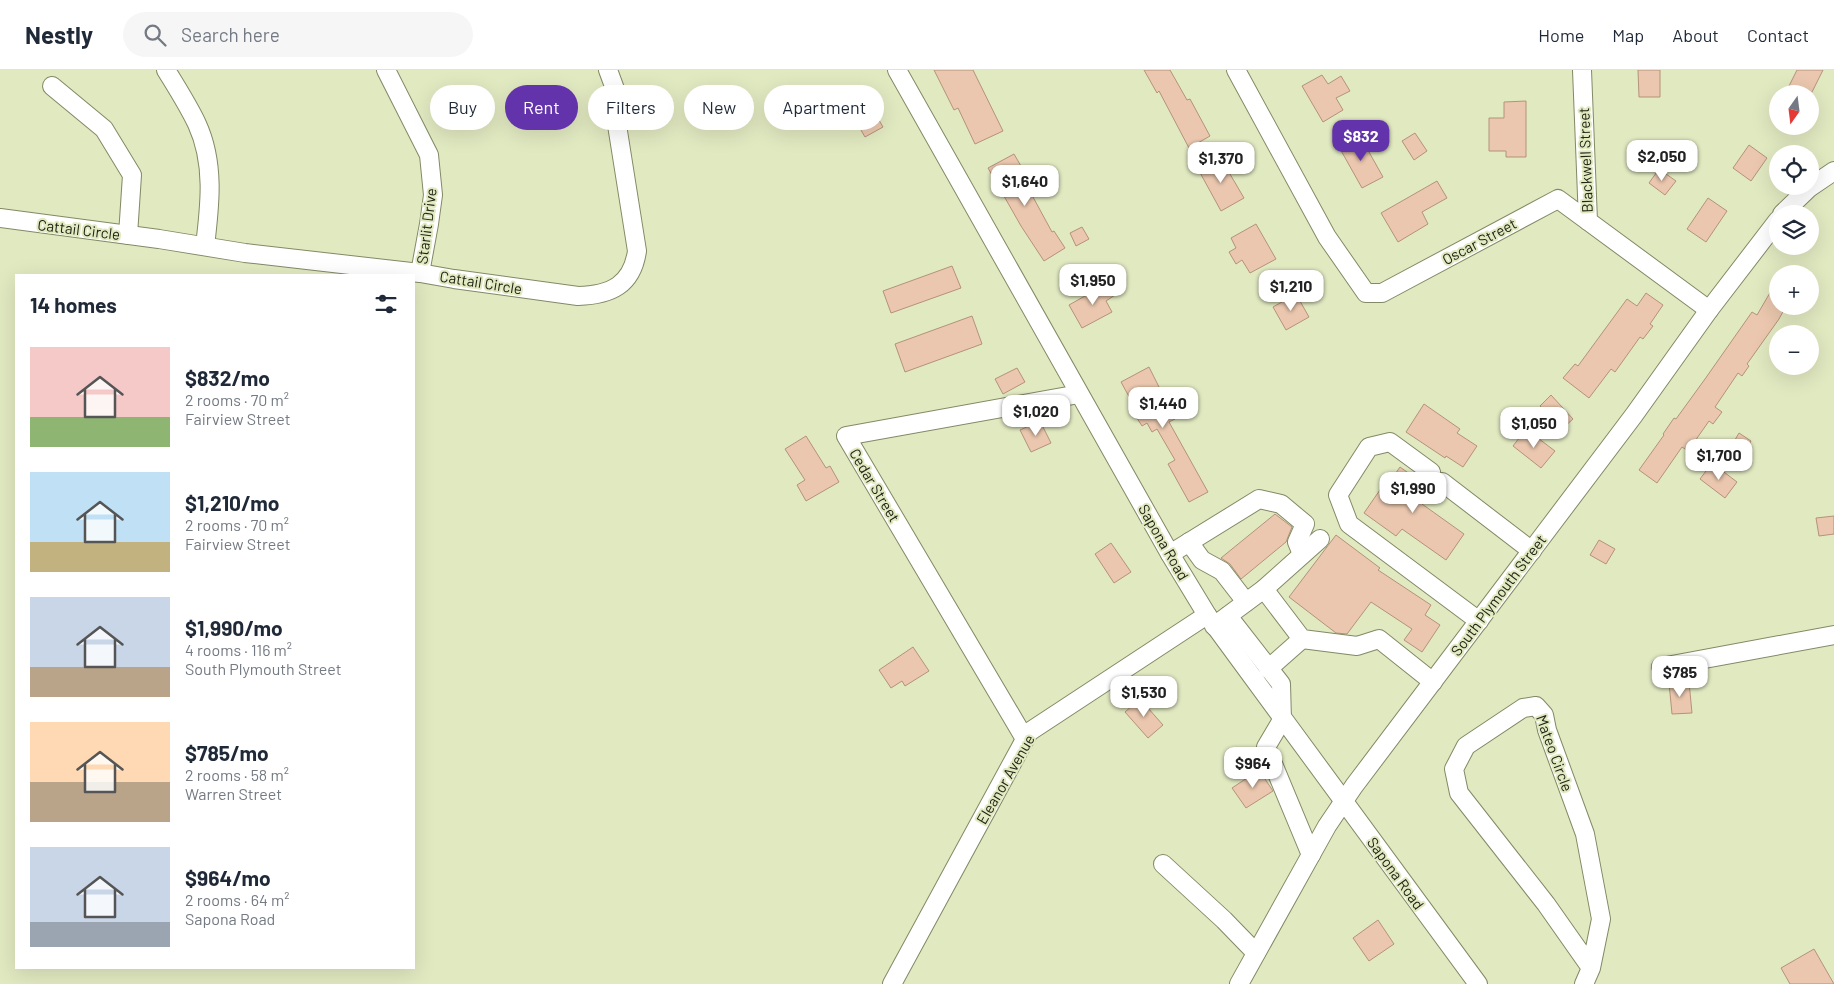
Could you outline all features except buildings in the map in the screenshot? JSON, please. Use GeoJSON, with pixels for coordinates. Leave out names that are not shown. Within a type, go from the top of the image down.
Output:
{"type":"FeatureCollection","features":[{"type":"Feature","properties":{"kind":"street"},"geometry":{"type":"LineString","coordinates":[[166,70],[197,125],[205,150],[210,191],[205,246]]}},
{"type":"Feature","properties":{"kind":"street","name":"Starlit Drive"},"geometry":{"type":"LineString","coordinates":[[386,70],[429,155],[433,195],[430,224],[420,273]]}},
{"type":"Feature","properties":{"kind":"street","name":"Cattail Circle"},"geometry":{"type":"LineString","coordinates":[[0,218],[245,253],[420,273],[578,296],[608,292],[620,285],[629,275],[635,263],[637,250],[617,125],[615,90],[608,70]]}},
{"type":"Feature","properties":{"kind":"street","name":"Sapona Road"},"geometry":{"type":"LineString","coordinates":[[896,70],[1170,554],[1216,619],[1282,720],[1478,984]]}},
{"type":"Feature","properties":{"kind":"street","name":"Oscar Street"},"geometry":{"type":"LineString","coordinates":[[1236,70],[1327,237],[1366,294],[1382,293],[1558,198],[1588,221]]}},
{"type":"Feature","properties":{"kind":"street","name":"Blackwell Street"},"geometry":{"type":"LineString","coordinates":[[1582,70],[1588,221],[1709,310]]}},
{"type":"Feature","properties":{"kind":"street"},"geometry":{"type":"LineString","coordinates":[[52,86],[104,129],[132,175],[128,236]]}},
{"type":"Feature","properties":{"kind":"street"},"geometry":{"type":"LineString","coordinates":[[1791,205],[1809,188],[1834,171]]}},
{"type":"Feature","properties":{"kind":"street","name":"South Plymouth Street"},"geometry":{"type":"LineString","coordinates":[[1239,984],[1327,826],[1343,802],[1634,415],[1709,310],[1769,232]]}},
{"type":"Feature","properties":{"kind":"street","name":"Cedar Street"},"geometry":{"type":"LineString","coordinates":[[1025,739],[846,436],[1079,394]]}},
{"type":"Feature","properties":{"kind":"street"},"geometry":{"type":"LineString","coordinates":[[1479,621],[1349,524],[1338,495],[1369,447],[1390,442],[1532,551]]}},
{"type":"Feature","properties":{"kind":"street"},"geometry":{"type":"LineString","coordinates":[[1170,554],[1259,499],[1282,504],[1305,524],[1297,542],[1302,554]]}},
{"type":"Feature","properties":{"kind":"street","name":"Eleanor Avenue"},"geometry":{"type":"LineString","coordinates":[[892,984],[1029,732],[1246,602],[1264,589],[1320,539]]}},
{"type":"Feature","properties":{"kind":"street"},"geometry":{"type":"LineString","coordinates":[[1189,542],[1202,560],[1222,570],[1246,602]]}},
{"type":"Feature","properties":{"kind":"street"},"geometry":{"type":"LineString","coordinates":[[1264,589],[1302,639],[1357,646],[1379,639],[1433,682]]}},
{"type":"Feature","properties":{"kind":"street"},"geometry":{"type":"LineString","coordinates":[[1216,619],[1268,668],[1281,684],[1282,720],[1266,747],[1311,855]]}},
{"type":"Feature","properties":{"kind":"street"},"geometry":{"type":"LineString","coordinates":[[1661,667],[1834,635]]}},
{"type":"Feature","properties":{"kind":"street"},"geometry":{"type":"LineString","coordinates":[[1268,668],[1302,639]]}},
{"type":"Feature","properties":{"kind":"street","name":"Mateo Circle"},"geometry":{"type":"LineString","coordinates":[[1536,706],[1544,714],[1552,747],[1585,834],[1601,919],[1587,976],[1546,904],[1459,793],[1454,769],[1466,746],[1522,708],[1536,706]]}},
{"type":"Feature","properties":{"kind":"street"},"geometry":{"type":"LineString","coordinates":[[1163,864],[1224,920],[1256,953]]}}]}
